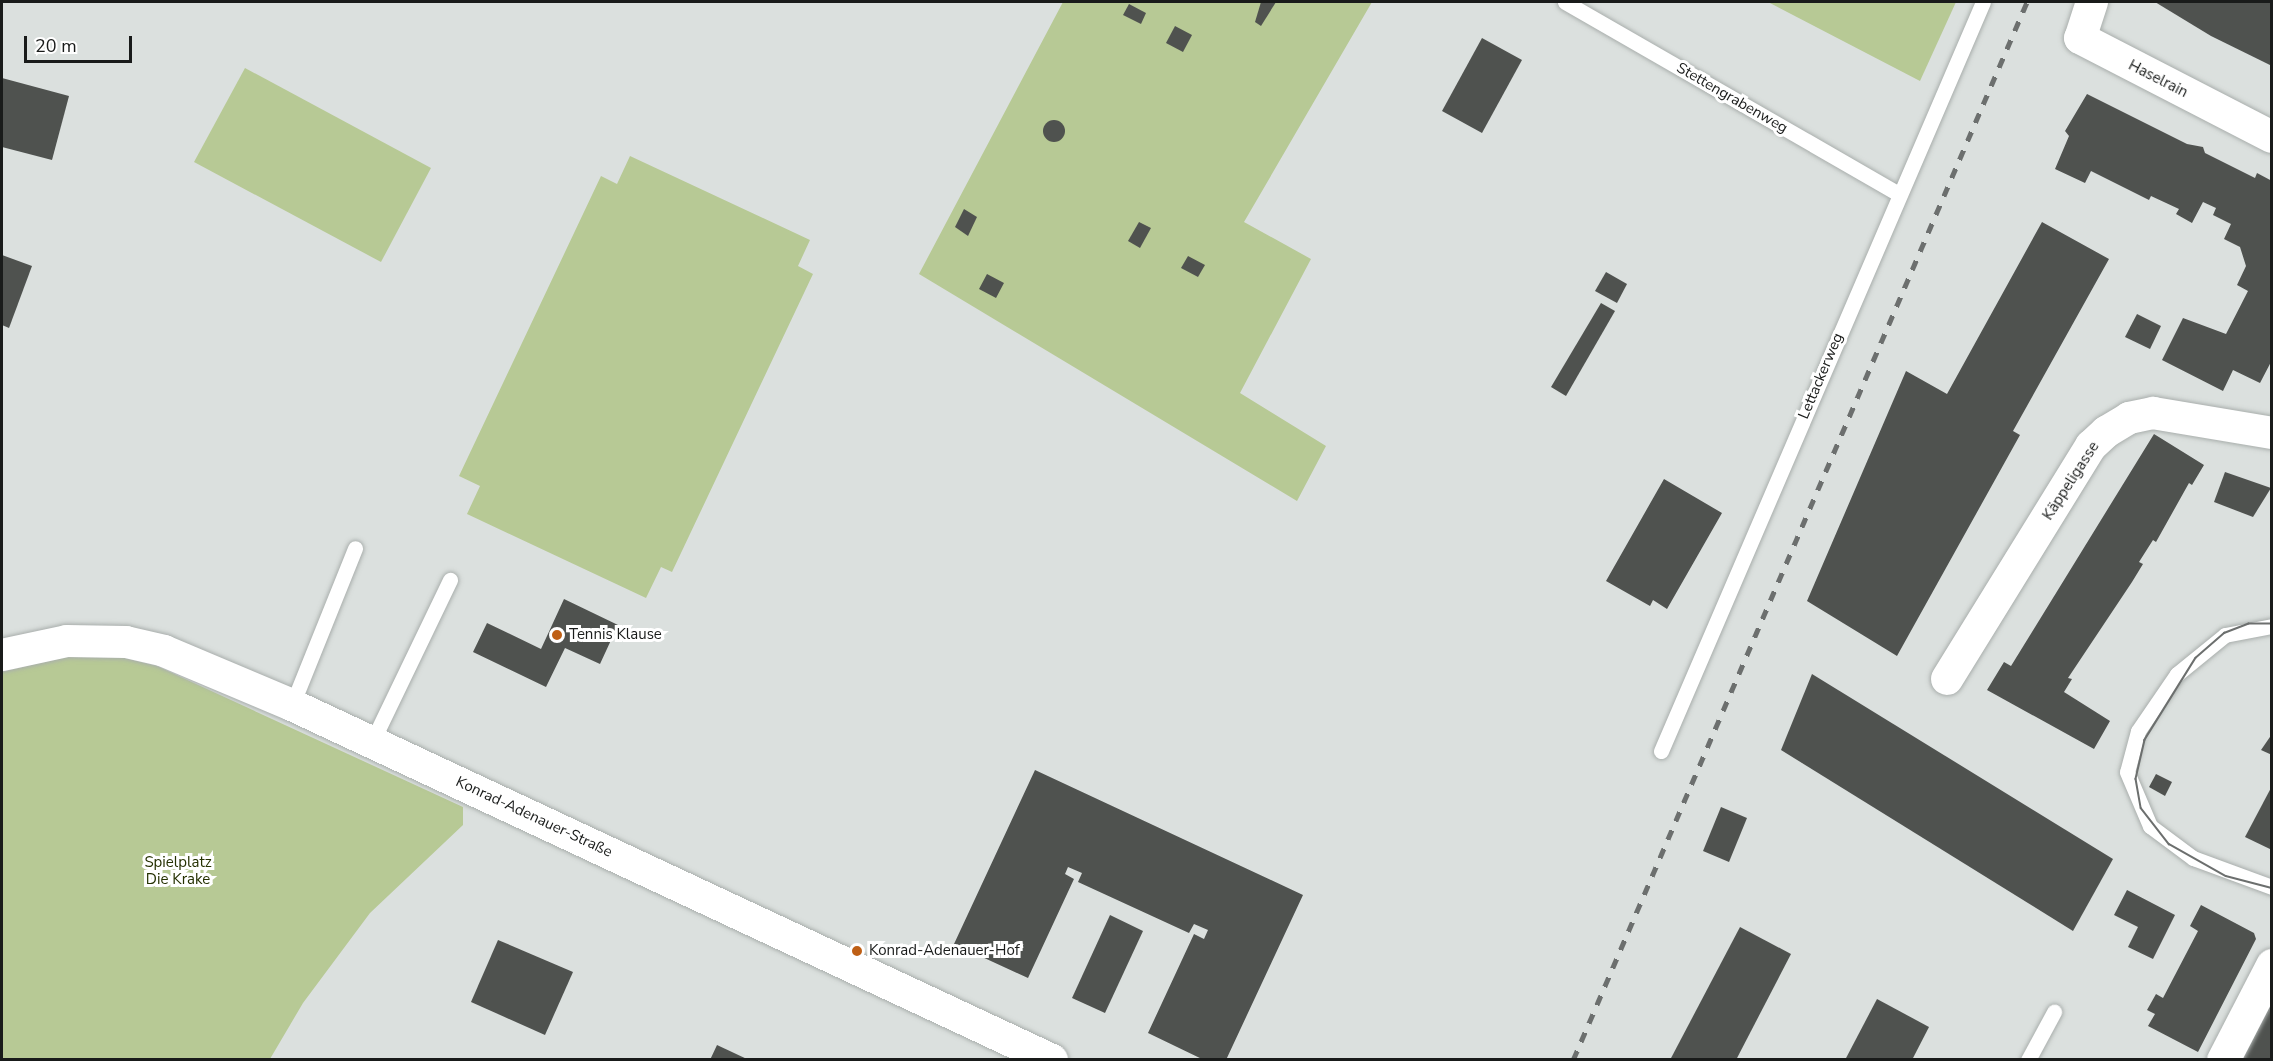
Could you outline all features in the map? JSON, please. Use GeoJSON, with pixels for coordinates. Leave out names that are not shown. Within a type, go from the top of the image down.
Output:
{"type":"FeatureCollection","features":[{"type":"Feature","properties":{"kind":"main road"},"geometry":{"type":"LineString","coordinates":[[2223,1059],[2271,965]]}},
{"type":"Feature","properties":{"kind":"street","name":"Haselrain"},"geometry":{"type":"LineString","coordinates":[[2092,2],[2080,38],[2271,137]]}},
{"type":"Feature","properties":{"kind":"street","name":"Käppeligasse"},"geometry":{"type":"LineString","coordinates":[[1947,679],[2091,446],[2106,432],[2129,418],[2153,413],[2271,433]]}},
{"type":"Feature","properties":{"kind":"street","name":"Konrad-Adenauer-Straße"},"geometry":{"type":"LineString","coordinates":[[2,655],[67,641],[145,645],[292,705],[1052,1059]]}},
{"type":"Feature","properties":{"kind":"lane","name":"Stettengrabenweg"},"geometry":{"type":"LineString","coordinates":[[1565,2],[1899,194]]}},
{"type":"Feature","properties":{"kind":"lane","name":"Lettackerweg"},"geometry":{"type":"LineString","coordinates":[[1661,751],[1983,2]]}},
{"type":"Feature","properties":{"kind":"lane"},"geometry":{"type":"LineString","coordinates":[[292,705],[355,548]]}},
{"type":"Feature","properties":{"kind":"lane"},"geometry":{"type":"LineString","coordinates":[[372,742],[450,580]]}},
{"type":"Feature","properties":{"kind":"lane"},"geometry":{"type":"LineString","coordinates":[[2271,626],[2225,635],[2177,674],[2138,731],[2127,772],[2150,826],[2193,858],[2271,887]]}},
{"type":"Feature","properties":{"kind":"lane"},"geometry":{"type":"LineString","coordinates":[[2028,1059],[2054,1012]]}},
{"type":"Feature","properties":{"kind":"green space"},"geometry":{"type":"Polygon","coordinates":[[[1063,2],[1372,2],[1244,222],[1311,259],[1240,393],[1326,446],[1297,501],[919,274],[1063,2]]]}},
{"type":"Feature","properties":{"kind":"green space"},"geometry":{"type":"Polygon","coordinates":[[[1768,2],[1956,2],[1920,81],[1768,2]]]}},
{"type":"Feature","properties":{"kind":"green space"},"geometry":{"type":"Polygon","coordinates":[[[245,68],[431,168],[381,262],[194,162],[245,68]]]}},
{"type":"Feature","properties":{"kind":"green space"},"geometry":{"type":"Polygon","coordinates":[[[630,156],[810,240],[798,266],[813,274],[672,572],[661,567],[646,598],[467,514],[480,486],[459,476],[601,176],[617,184],[630,156]]]}},
{"type":"Feature","properties":{"kind":"green space","name":"Spielplatz Die Krake"},"geometry":{"type":"Polygon","coordinates":[[[72,655],[112,655],[157,666],[463,807],[463,825],[370,913],[303,1003],[270,1059],[2,1060],[2,672],[72,655]]]}},
{"type":"Feature","properties":{"kind":"building"},"geometry":{"type":"Polygon","coordinates":[[[1261,2],[1276,2],[1261,26],[1255,22],[1261,2]]]}},
{"type":"Feature","properties":{"kind":"building"},"geometry":{"type":"Polygon","coordinates":[[[2155,2],[2272,2],[2272,66],[2211,36],[2155,2]]]}},
{"type":"Feature","properties":{"kind":"building"},"geometry":{"type":"Polygon","coordinates":[[[1129,4],[1146,13],[1141,24],[1123,15],[1129,4]]]}},
{"type":"Feature","properties":{"kind":"building"},"geometry":{"type":"Polygon","coordinates":[[[1175,26],[1192,35],[1183,52],[1166,43],[1175,26]]]}},
{"type":"Feature","properties":{"kind":"building"},"geometry":{"type":"Polygon","coordinates":[[[1482,38],[1522,60],[1482,133],[1442,111],[1482,38]]]}},
{"type":"Feature","properties":{"kind":"building"},"geometry":{"type":"Polygon","coordinates":[[[2,78],[69,96],[52,160],[2,147],[2,78]]]}},
{"type":"Feature","properties":{"kind":"building"},"geometry":{"type":"Polygon","coordinates":[[[2087,94],[2187,144],[2203,147],[2205,153],[2255,178],[2257,173],[2272,181],[2272,360],[2260,383],[2233,370],[2223,391],[2162,360],[2183,318],[2226,334],[2248,291],[2237,285],[2246,266],[2240,247],[2224,239],[2231,224],[2213,215],[2216,208],[2203,202],[2192,223],[2176,214],[2179,209],[2151,196],[2149,200],[2091,171],[2085,183],[2055,169],[2069,136],[2065,131],[2087,94]]]}},
{"type":"Feature","properties":{"kind":"building"},"geometry":{"type":"Polygon","coordinates":[[[1054,120],[1064,127],[1065,131],[1058,141],[1054,142],[1044,135],[1043,131],[1050,121],[1054,120]]]}},
{"type":"Feature","properties":{"kind":"building"},"geometry":{"type":"Polygon","coordinates":[[[964,209],[977,217],[968,236],[955,227],[964,209]]]}},
{"type":"Feature","properties":{"kind":"building"},"geometry":{"type":"Polygon","coordinates":[[[1139,222],[1151,228],[1140,248],[1128,241],[1139,222]]]}},
{"type":"Feature","properties":{"kind":"building"},"geometry":{"type":"Polygon","coordinates":[[[2042,222],[2109,259],[2013,431],[2020,435],[1897,656],[1807,601],[1906,371],[1947,394],[2042,222]]]}},
{"type":"Feature","properties":{"kind":"building"},"geometry":{"type":"Polygon","coordinates":[[[2,255],[32,266],[9,328],[2,325],[2,255]]]}},
{"type":"Feature","properties":{"kind":"building"},"geometry":{"type":"Polygon","coordinates":[[[1188,256],[1205,265],[1198,277],[1181,268],[1188,256]]]}},
{"type":"Feature","properties":{"kind":"building"},"geometry":{"type":"Polygon","coordinates":[[[1606,272],[1627,284],[1617,303],[1595,291],[1606,272]]]}},
{"type":"Feature","properties":{"kind":"building"},"geometry":{"type":"Polygon","coordinates":[[[987,274],[1004,283],[996,298],[979,289],[987,274]]]}},
{"type":"Feature","properties":{"kind":"building"},"geometry":{"type":"Polygon","coordinates":[[[1601,303],[1615,311],[1566,396],[1551,387],[1601,303]]]}},
{"type":"Feature","properties":{"kind":"building"},"geometry":{"type":"Polygon","coordinates":[[[2137,314],[2161,326],[2150,349],[2125,337],[2137,314]]]}},
{"type":"Feature","properties":{"kind":"building"},"geometry":{"type":"Polygon","coordinates":[[[2154,434],[2204,465],[2192,485],[2189,483],[2156,542],[2153,540],[2139,562],[2143,564],[2132,582],[2068,678],[2072,679],[2064,692],[2110,721],[2094,749],[1987,690],[2004,662],[2011,666],[2154,434]]]}},
{"type":"Feature","properties":{"kind":"building"},"geometry":{"type":"Polygon","coordinates":[[[2225,472],[2271,488],[2253,517],[2214,502],[2225,472]]]}},
{"type":"Feature","properties":{"kind":"building"},"geometry":{"type":"Polygon","coordinates":[[[1664,479],[1722,513],[1667,609],[1653,600],[1650,606],[1606,581],[1664,479]]]}},
{"type":"Feature","properties":{"kind":"building"},"geometry":{"type":"Polygon","coordinates":[[[564,599],[618,625],[600,664],[565,648],[546,687],[473,652],[487,623],[541,649],[564,599]]]}},
{"type":"Feature","properties":{"kind":"building"},"geometry":{"type":"Polygon","coordinates":[[[1812,674],[2113,859],[2073,931],[1781,750],[1812,674]]]}},
{"type":"Feature","properties":{"kind":"building"},"geometry":{"type":"Polygon","coordinates":[[[2272,734],[2272,755],[2261,750],[2272,734]]]}},
{"type":"Feature","properties":{"kind":"building"},"geometry":{"type":"Polygon","coordinates":[[[1035,770],[1303,895],[1226,1060],[1204,1060],[1148,1033],[1194,934],[1204,939],[1208,930],[1194,924],[1189,933],[1078,882],[1082,873],[1068,867],[1065,874],[1074,879],[1028,978],[954,944],[1035,770]]]}},
{"type":"Feature","properties":{"kind":"building"},"geometry":{"type":"Polygon","coordinates":[[[2156,774],[2172,782],[2165,796],[2149,787],[2156,774]]]}},
{"type":"Feature","properties":{"kind":"building"},"geometry":{"type":"Polygon","coordinates":[[[2272,786],[2272,850],[2245,837],[2272,786]]]}},
{"type":"Feature","properties":{"kind":"building"},"geometry":{"type":"Polygon","coordinates":[[[1721,807],[1747,818],[1729,862],[1703,851],[1721,807]]]}},
{"type":"Feature","properties":{"kind":"building"},"geometry":{"type":"Polygon","coordinates":[[[2127,890],[2175,915],[2153,959],[2128,947],[2138,927],[2114,915],[2127,890]]]}},
{"type":"Feature","properties":{"kind":"building"},"geometry":{"type":"Polygon","coordinates":[[[2201,905],[2254,933],[2256,939],[2198,1052],[2148,1026],[2155,1014],[2147,1010],[2156,994],[2163,998],[2198,931],[2190,926],[2201,905]]]}},
{"type":"Feature","properties":{"kind":"building"},"geometry":{"type":"Polygon","coordinates":[[[1110,915],[1143,931],[1105,1013],[1072,998],[1110,915]]]}},
{"type":"Feature","properties":{"kind":"building"},"geometry":{"type":"Polygon","coordinates":[[[1740,927],[1791,954],[1736,1060],[1670,1060],[1740,927]]]}},
{"type":"Feature","properties":{"kind":"building"},"geometry":{"type":"Polygon","coordinates":[[[498,940],[573,972],[545,1035],[471,1002],[498,940]]]}},
{"type":"Feature","properties":{"kind":"building"},"geometry":{"type":"Polygon","coordinates":[[[2272,995],[2272,1060],[2234,1060],[2272,995]]]}},
{"type":"Feature","properties":{"kind":"building"},"geometry":{"type":"Polygon","coordinates":[[[1877,999],[1929,1027],[1912,1060],[1845,1060],[1877,999]]]}},
{"type":"Feature","properties":{"kind":"building"},"geometry":{"type":"Polygon","coordinates":[[[717,1045],[749,1060],[710,1060],[717,1045]]]}},
{"type":"Feature","properties":{"kind":"tram line"},"geometry":{"type":"LineString","coordinates":[[2272,624],[2249,624],[2225,633],[2196,658],[2145,740],[2136,779],[2141,808],[2169,844],[2226,876],[2272,888]]}},
{"type":"Feature","properties":{"kind":"railway"},"geometry":{"type":"LineString","coordinates":[[1573,1060],[2027,2]]}},
{"type":"Feature","properties":{"kind":"place","name":"Tennis Klause"},"geometry":{"type":"Point","coordinates":[557,635]}},
{"type":"Feature","properties":{"kind":"place","name":"Konrad-Adenauer-Hof"},"geometry":{"type":"Point","coordinates":[857,951]}}]}
